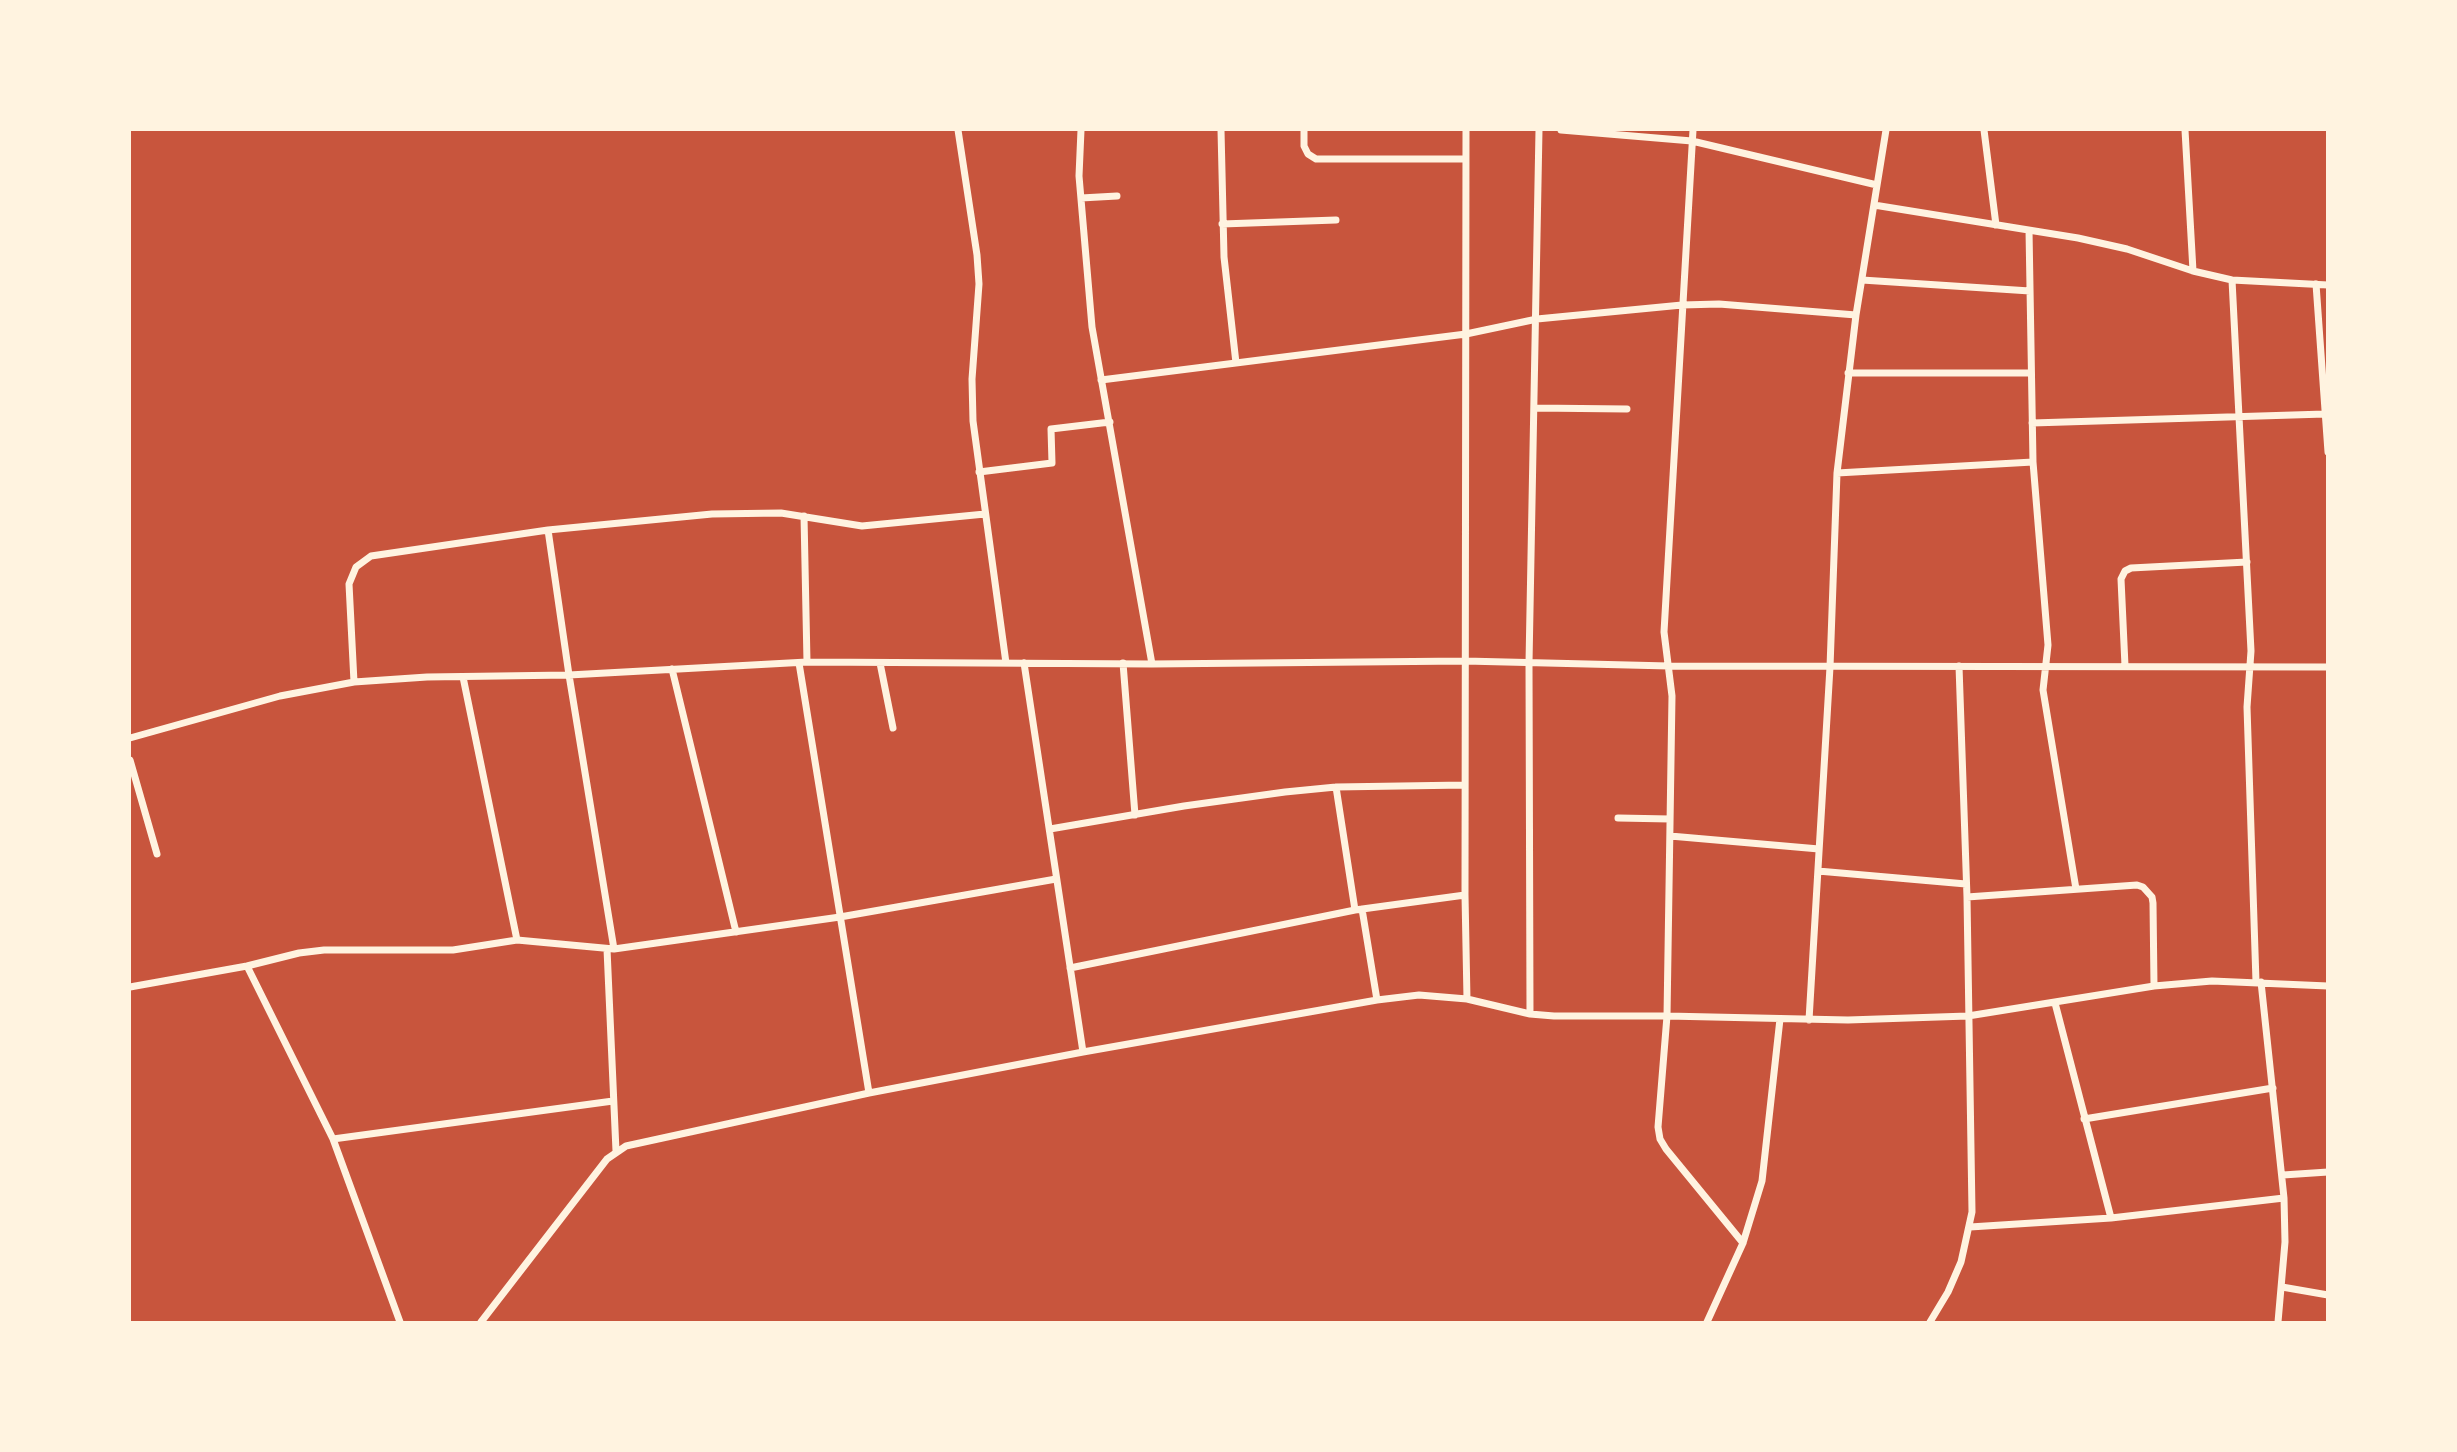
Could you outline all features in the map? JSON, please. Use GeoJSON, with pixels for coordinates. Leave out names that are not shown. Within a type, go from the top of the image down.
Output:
{"type":"FeatureCollection","features":[{"type":"Feature","properties":{"kind":"street"},"geometry":{"type":"LineString","coordinates":[[958,130],[979,284],[972,379],[973,421],[1006,663]]}},
{"type":"Feature","properties":{"kind":"street"},"geometry":{"type":"LineString","coordinates":[[1081,130],[1081,198],[1092,327],[1152,664]]}},
{"type":"Feature","properties":{"kind":"street"},"geometry":{"type":"LineString","coordinates":[[1221,130],[1222,224],[1236,363]]}},
{"type":"Feature","properties":{"kind":"street"},"geometry":{"type":"LineString","coordinates":[[1304,130],[1304,146],[1308,154],[1317,159],[1465,159]]}},
{"type":"Feature","properties":{"kind":"street"},"geometry":{"type":"LineString","coordinates":[[1466,130],[1467,999]]}},
{"type":"Feature","properties":{"kind":"street"},"geometry":{"type":"LineString","coordinates":[[1530,1014],[1529,663],[1539,130]]}},
{"type":"Feature","properties":{"kind":"street"},"geometry":{"type":"LineString","coordinates":[[1561,130],[1692,141],[1877,186]]}},
{"type":"Feature","properties":{"kind":"street"},"geometry":{"type":"LineString","coordinates":[[1693,130],[1664,632],[1672,696],[1667,1016],[1658,1127],[1660,1139],[1743,1243]]}},
{"type":"Feature","properties":{"kind":"street"},"geometry":{"type":"LineString","coordinates":[[1809,1020],[1830,667],[1837,473],[1856,315],[1886,130]]}},
{"type":"Feature","properties":{"kind":"street"},"geometry":{"type":"LineString","coordinates":[[1983,130],[1996,225]]}},
{"type":"Feature","properties":{"kind":"street"},"geometry":{"type":"LineString","coordinates":[[2185,130],[2193,271]]}},
{"type":"Feature","properties":{"kind":"street"},"geometry":{"type":"LineString","coordinates":[[1081,198],[1117,197]]}},
{"type":"Feature","properties":{"kind":"street"},"geometry":{"type":"LineString","coordinates":[[1874,205],[2103,243],[2193,271],[2232,280],[2328,285]]}},
{"type":"Feature","properties":{"kind":"street"},"geometry":{"type":"LineString","coordinates":[[1222,224],[1336,220]]}},
{"type":"Feature","properties":{"kind":"street"},"geometry":{"type":"LineString","coordinates":[[2029,230],[2033,462],[2048,645],[2043,690],[2076,889]]}},
{"type":"Feature","properties":{"kind":"street"},"geometry":{"type":"LineString","coordinates":[[1862,280],[2031,291]]}},
{"type":"Feature","properties":{"kind":"street"},"geometry":{"type":"LineString","coordinates":[[2232,280],[2251,651],[2247,707],[2259,982],[2283,1175],[2285,1242],[2278,1322]]}},
{"type":"Feature","properties":{"kind":"street"},"geometry":{"type":"LineString","coordinates":[[2316,284],[2328,452]]}},
{"type":"Feature","properties":{"kind":"street"},"geometry":{"type":"LineString","coordinates":[[1101,380],[1466,334],[1536,319],[1682,305],[1719,304],[1856,315]]}},
{"type":"Feature","properties":{"kind":"street"},"geometry":{"type":"LineString","coordinates":[[1848,373],[2031,373]]}},
{"type":"Feature","properties":{"kind":"street"},"geometry":{"type":"LineString","coordinates":[[1534,408],[1627,409]]}},
{"type":"Feature","properties":{"kind":"street"},"geometry":{"type":"LineString","coordinates":[[2032,423],[2325,414]]}},
{"type":"Feature","properties":{"kind":"street"},"geometry":{"type":"LineString","coordinates":[[979,472],[1052,463],[1051,429],[1110,422]]}},
{"type":"Feature","properties":{"kind":"street"},"geometry":{"type":"LineString","coordinates":[[1837,473],[2033,462]]}},
{"type":"Feature","properties":{"kind":"street"},"geometry":{"type":"LineString","coordinates":[[354,682],[349,584],[356,567],[371,556],[548,530],[724,513],[758,512],[804,516],[838,524],[862,526],[985,514]]}},
{"type":"Feature","properties":{"kind":"street"},"geometry":{"type":"LineString","coordinates":[[804,516],[803,663],[869,1093]]}},
{"type":"Feature","properties":{"kind":"street"},"geometry":{"type":"LineString","coordinates":[[548,530],[610,949],[613,1101],[617,1151]]}},
{"type":"Feature","properties":{"kind":"street"},"geometry":{"type":"LineString","coordinates":[[2125,666],[2121,579],[2125,571],[2131,568],[2247,562]]}},
{"type":"Feature","properties":{"kind":"street"},"geometry":{"type":"LineString","coordinates":[[130,738],[280,696],[354,682],[803,663],[1465,661],[1669,666],[2328,667]]}},
{"type":"Feature","properties":{"kind":"street"},"geometry":{"type":"LineString","coordinates":[[880,663],[893,728]]}},
{"type":"Feature","properties":{"kind":"street"},"geometry":{"type":"LineString","coordinates":[[1024,663],[1083,1052]]}},
{"type":"Feature","properties":{"kind":"street"},"geometry":{"type":"LineString","coordinates":[[1123,663],[1135,815]]}},
{"type":"Feature","properties":{"kind":"street"},"geometry":{"type":"LineString","coordinates":[[1930,1322],[1948,1292],[1961,1262],[1970,1227],[1973,1194],[1959,666]]}},
{"type":"Feature","properties":{"kind":"street"},"geometry":{"type":"LineString","coordinates":[[672,669],[736,932]]}},
{"type":"Feature","properties":{"kind":"street"},"geometry":{"type":"LineString","coordinates":[[463,677],[517,940]]}},
{"type":"Feature","properties":{"kind":"street"},"geometry":{"type":"LineString","coordinates":[[130,760],[157,854]]}},
{"type":"Feature","properties":{"kind":"street"},"geometry":{"type":"LineString","coordinates":[[1050,829],[1235,798],[1336,787],[1465,785]]}},
{"type":"Feature","properties":{"kind":"street"},"geometry":{"type":"LineString","coordinates":[[1336,787],[1377,1000]]}},
{"type":"Feature","properties":{"kind":"street"},"geometry":{"type":"LineString","coordinates":[[1618,818],[1670,819]]}},
{"type":"Feature","properties":{"kind":"street"},"geometry":{"type":"LineString","coordinates":[[1670,836],[1819,849]]}},
{"type":"Feature","properties":{"kind":"street"},"geometry":{"type":"LineString","coordinates":[[1818,871],[1966,884]]}},
{"type":"Feature","properties":{"kind":"street"},"geometry":{"type":"LineString","coordinates":[[130,987],[247,967],[299,953],[324,950],[453,950],[517,940],[610,949],[841,917],[1056,879]]}},
{"type":"Feature","properties":{"kind":"street"},"geometry":{"type":"LineString","coordinates":[[1966,897],[2137,885],[2148,891],[2153,903],[2154,986]]}},
{"type":"Feature","properties":{"kind":"street"},"geometry":{"type":"LineString","coordinates":[[1070,968],[1358,910],[1465,895]]}},
{"type":"Feature","properties":{"kind":"street"},"geometry":{"type":"LineString","coordinates":[[247,967],[333,1139],[400,1322]]}},
{"type":"Feature","properties":{"kind":"street"},"geometry":{"type":"LineString","coordinates":[[481,1322],[600,1168],[617,1151],[637,1142],[869,1093],[1083,1052],[1419,995],[1467,999],[1530,1014],[1554,1016],[1888,1020],[1968,1016],[2154,986],[2212,981],[2328,986]]}},
{"type":"Feature","properties":{"kind":"street"},"geometry":{"type":"LineString","coordinates":[[2055,1003],[2110,1218]]}},
{"type":"Feature","properties":{"kind":"street"},"geometry":{"type":"LineString","coordinates":[[1707,1322],[1743,1243],[1762,1181],[1780,1019]]}},
{"type":"Feature","properties":{"kind":"street"},"geometry":{"type":"LineString","coordinates":[[2084,1119],[2273,1088]]}},
{"type":"Feature","properties":{"kind":"street"},"geometry":{"type":"LineString","coordinates":[[333,1139],[613,1101]]}},
{"type":"Feature","properties":{"kind":"street"},"geometry":{"type":"LineString","coordinates":[[2283,1175],[2328,1172]]}},
{"type":"Feature","properties":{"kind":"street"},"geometry":{"type":"LineString","coordinates":[[1970,1227],[2110,1218],[2284,1199]]}},
{"type":"Feature","properties":{"kind":"street"},"geometry":{"type":"LineString","coordinates":[[2282,1287],[2328,1295]]}}]}
